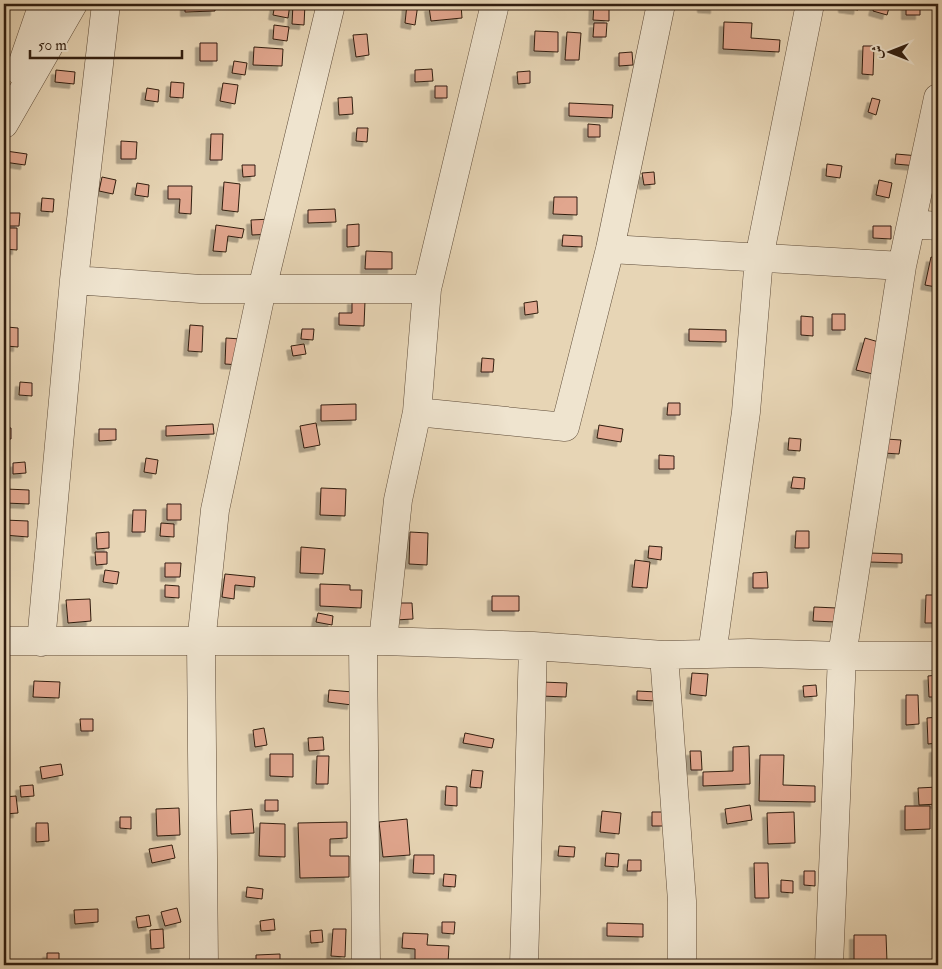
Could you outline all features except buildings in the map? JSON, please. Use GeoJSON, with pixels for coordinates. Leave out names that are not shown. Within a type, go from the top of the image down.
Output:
{"type":"FeatureCollection","features":[{"type":"Feature","properties":{"kind":"street"},"geometry":{"type":"LineString","coordinates":[[4,120],[43,4]]}},
{"type":"Feature","properties":{"kind":"street"},"geometry":{"type":"LineString","coordinates":[[4,124],[73,4]]}},
{"type":"Feature","properties":{"kind":"street"},"geometry":{"type":"LineString","coordinates":[[41,642],[74,280],[106,4]]}},
{"type":"Feature","properties":{"kind":"street"},"geometry":{"type":"LineString","coordinates":[[204,965],[201,642],[215,510],[262,289],[331,4]]}},
{"type":"Feature","properties":{"kind":"street"},"geometry":{"type":"LineString","coordinates":[[366,965],[373,641],[398,500],[417,412],[427,289],[495,4]]}},
{"type":"Feature","properties":{"kind":"street"},"geometry":{"type":"LineString","coordinates":[[417,412],[565,427],[610,249],[661,4]]}},
{"type":"Feature","properties":{"kind":"street"},"geometry":{"type":"LineString","coordinates":[[712,654],[746,412],[759,258],[810,4]]}},
{"type":"Feature","properties":{"kind":"street"},"geometry":{"type":"LineString","coordinates":[[829,965],[842,656],[902,266],[938,98]]}},
{"type":"Feature","properties":{"kind":"street"},"geometry":{"type":"LineString","coordinates":[[911,224],[938,226]]}},
{"type":"Feature","properties":{"kind":"street"},"geometry":{"type":"LineString","coordinates":[[610,249],[902,266]]}},
{"type":"Feature","properties":{"kind":"street"},"geometry":{"type":"LineString","coordinates":[[74,280],[201,289],[427,289]]}},
{"type":"Feature","properties":{"kind":"street"},"geometry":{"type":"LineString","coordinates":[[4,640],[41,642],[373,641],[533,646],[664,655],[749,653],[842,656],[938,656]]}},
{"type":"Feature","properties":{"kind":"street"},"geometry":{"type":"LineString","coordinates":[[524,965],[533,646]]}},
{"type":"Feature","properties":{"kind":"street"},"geometry":{"type":"LineString","coordinates":[[664,655],[682,901],[682,965]]}}]}
